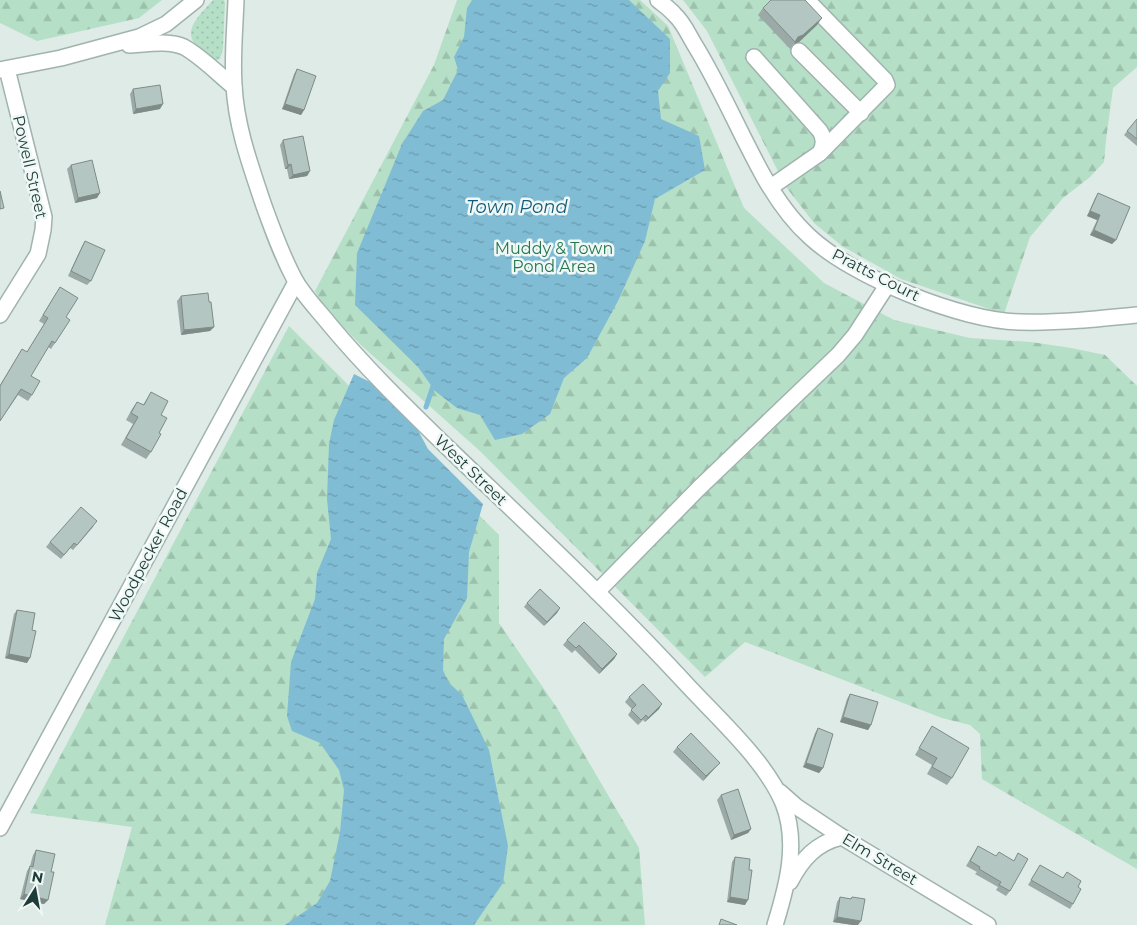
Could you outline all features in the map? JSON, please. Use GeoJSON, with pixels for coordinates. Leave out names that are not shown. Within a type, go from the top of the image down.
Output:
{"type":"FeatureCollection","features":[{"type":"Feature","properties":{"kind":"street"},"geometry":{"type":"LineString","coordinates":[[3,69],[105,47],[151,32],[166,24],[196,0]]}},
{"type":"Feature","properties":{"kind":"street","name":"West Street"},"geometry":{"type":"LineString","coordinates":[[236,0],[233,68],[236,109],[253,175],[276,238],[296,282],[340,338],[391,392],[598,592],[713,712],[763,768],[776,787],[786,814],[791,841],[789,867],[775,925]]}},
{"type":"Feature","properties":{"kind":"street","name":"Pratts Court"},"geometry":{"type":"LineString","coordinates":[[658,0],[676,15],[706,63],[771,188],[785,210],[810,237],[843,261],[888,284],[958,312],[1015,322],[1080,321],[1137,315]]}},
{"type":"Feature","properties":{"kind":"street"},"geometry":{"type":"LineString","coordinates":[[771,188],[820,153],[886,87],[887,83],[807,0]]}},
{"type":"Feature","properties":{"kind":"street"},"geometry":{"type":"LineString","coordinates":[[105,47],[153,43],[183,47],[195,54],[234,87]]}},
{"type":"Feature","properties":{"kind":"street"},"geometry":{"type":"LineString","coordinates":[[799,51],[861,112]]}},
{"type":"Feature","properties":{"kind":"street"},"geometry":{"type":"LineString","coordinates":[[754,57],[823,135],[824,145],[820,153]]}},
{"type":"Feature","properties":{"kind":"street","name":"Powell Street"},"geometry":{"type":"LineString","coordinates":[[0,314],[38,254],[44,217],[3,69]]}},
{"type":"Feature","properties":{"kind":"street","name":"Woodpecker Road"},"geometry":{"type":"LineString","coordinates":[[0,828],[296,282]]}},
{"type":"Feature","properties":{"kind":"street"},"geometry":{"type":"LineString","coordinates":[[598,592],[699,488],[838,355],[856,335],[888,284]]}},
{"type":"Feature","properties":{"kind":"street","name":"Elm Street"},"geometry":{"type":"LineString","coordinates":[[776,787],[797,807],[842,837],[988,925]]}},
{"type":"Feature","properties":{"kind":"street","name":"West Street"},"geometry":{"type":"LineString","coordinates":[[783,894],[795,872],[810,853],[824,843],[842,837]]}},
{"type":"Feature","properties":{"kind":"green space"},"geometry":{"type":"Polygon","coordinates":[[[0,0],[162,0],[139,18],[37,41],[0,23],[0,0]]]}},
{"type":"Feature","properties":{"kind":"green space"},"geometry":{"type":"Polygon","coordinates":[[[213,0],[224,0],[225,3],[223,49],[220,59],[214,61],[197,47],[191,35],[193,24],[213,0]]]}},
{"type":"Feature","properties":{"kind":"green space","name":"Muddy & Town Pond Area"},"geometry":{"type":"Polygon","coordinates":[[[457,0],[640,0],[668,26],[744,208],[824,283],[894,320],[970,338],[1031,342],[1105,355],[1137,386],[1137,869],[982,779],[980,734],[970,725],[942,718],[745,642],[705,677],[480,451],[362,346],[325,309],[315,291],[434,65],[457,0]]]}},
{"type":"Feature","properties":{"kind":"green space"},"geometry":{"type":"Polygon","coordinates":[[[683,0],[1137,0],[1137,67],[1113,88],[1104,162],[1090,177],[1063,198],[1030,237],[1004,314],[901,279],[842,246],[814,223],[786,187],[707,31],[683,0]]]}},
{"type":"Feature","properties":{"kind":"green space"},"geometry":{"type":"Polygon","coordinates":[[[289,326],[499,535],[499,623],[557,708],[639,848],[645,925],[105,925],[132,827],[30,813],[289,326]]]}},
{"type":"Feature","properties":{"kind":"water","name":"Town Pond"},"geometry":{"type":"Polygon","coordinates":[[[472,0],[629,0],[670,39],[670,73],[658,91],[661,119],[699,136],[705,170],[655,199],[645,241],[618,301],[587,358],[564,378],[550,414],[522,434],[495,440],[480,415],[457,408],[435,391],[418,367],[355,305],[357,253],[402,144],[423,111],[443,100],[458,70],[454,57],[464,37],[467,8],[472,0]]]}},
{"type":"Feature","properties":{"kind":"water"},"geometry":{"type":"Polygon","coordinates":[[[354,374],[370,382],[413,421],[428,449],[483,504],[469,552],[467,598],[444,639],[443,670],[448,682],[462,695],[489,750],[508,846],[503,883],[474,925],[285,925],[317,903],[330,881],[340,832],[344,790],[339,770],[320,743],[292,731],[287,716],[291,662],[315,599],[317,573],[331,539],[327,499],[329,444],[334,420],[354,374]]]}},
{"type":"Feature","properties":{"kind":"building"},"geometry":{"type":"Polygon","coordinates":[[[771,0],[805,0],[822,18],[803,35],[798,37],[795,42],[763,8],[771,0]]]}},
{"type":"Feature","properties":{"kind":"building"},"geometry":{"type":"Polygon","coordinates":[[[297,69],[316,76],[304,110],[285,104],[297,69]]]}},
{"type":"Feature","properties":{"kind":"building"},"geometry":{"type":"Polygon","coordinates":[[[160,85],[163,104],[136,109],[133,89],[160,85]]]}},
{"type":"Feature","properties":{"kind":"building"},"geometry":{"type":"Polygon","coordinates":[[[1137,119],[1137,139],[1127,131],[1137,119]]]}},
{"type":"Feature","properties":{"kind":"building"},"geometry":{"type":"Polygon","coordinates":[[[303,136],[310,171],[293,175],[291,164],[288,165],[283,140],[303,136]]]}},
{"type":"Feature","properties":{"kind":"building"},"geometry":{"type":"Polygon","coordinates":[[[92,160],[100,193],[78,198],[71,165],[92,160]]]}},
{"type":"Feature","properties":{"kind":"building"},"geometry":{"type":"Polygon","coordinates":[[[0,191],[4,208],[0,209],[0,191]]]}},
{"type":"Feature","properties":{"kind":"building"},"geometry":{"type":"Polygon","coordinates":[[[1098,193],[1130,207],[1116,240],[1094,230],[1100,215],[1090,211],[1098,193]]]}},
{"type":"Feature","properties":{"kind":"building"},"geometry":{"type":"Polygon","coordinates":[[[85,241],[105,250],[91,281],[71,271],[85,241]]]}},
{"type":"Feature","properties":{"kind":"building"},"geometry":{"type":"Polygon","coordinates":[[[60,287],[78,298],[66,317],[70,320],[55,343],[52,341],[31,376],[40,381],[32,395],[21,389],[0,421],[0,386],[22,349],[27,352],[48,318],[43,315],[60,287]]]}},
{"type":"Feature","properties":{"kind":"building"},"geometry":{"type":"Polygon","coordinates":[[[208,293],[214,327],[184,330],[181,296],[208,293]]]}},
{"type":"Feature","properties":{"kind":"building"},"geometry":{"type":"Polygon","coordinates":[[[151,392],[168,401],[161,415],[167,418],[151,452],[126,438],[138,417],[131,413],[137,402],[144,405],[151,392]]]}},
{"type":"Feature","properties":{"kind":"building"},"geometry":{"type":"Polygon","coordinates":[[[81,507],[97,521],[77,545],[74,543],[64,555],[50,542],[81,507]]]}},
{"type":"Feature","properties":{"kind":"building"},"geometry":{"type":"Polygon","coordinates":[[[540,589],[560,608],[547,622],[527,603],[540,589]]]}},
{"type":"Feature","properties":{"kind":"building"},"geometry":{"type":"Polygon","coordinates":[[[17,610],[35,613],[32,630],[36,631],[30,658],[9,654],[17,610]]]}},
{"type":"Feature","properties":{"kind":"building"},"geometry":{"type":"Polygon","coordinates":[[[584,622],[617,654],[602,669],[579,645],[576,648],[567,640],[584,622]]]}},
{"type":"Feature","properties":{"kind":"building"},"geometry":{"type":"Polygon","coordinates":[[[643,684],[662,704],[648,718],[646,715],[641,720],[631,710],[636,705],[629,697],[643,684]]]}},
{"type":"Feature","properties":{"kind":"building"},"geometry":{"type":"Polygon","coordinates":[[[850,694],[878,702],[871,725],[843,717],[850,694]]]}},
{"type":"Feature","properties":{"kind":"building"},"geometry":{"type":"Polygon","coordinates":[[[932,726],[969,748],[952,778],[932,767],[937,758],[919,748],[932,726]]]}},
{"type":"Feature","properties":{"kind":"building"},"geometry":{"type":"Polygon","coordinates":[[[818,728],[833,734],[823,768],[806,763],[818,728]]]}},
{"type":"Feature","properties":{"kind":"building"},"geometry":{"type":"Polygon","coordinates":[[[691,733],[720,763],[706,776],[677,747],[691,733]]]}},
{"type":"Feature","properties":{"kind":"building"},"geometry":{"type":"Polygon","coordinates":[[[738,789],[751,829],[734,835],[721,795],[738,789]]]}},
{"type":"Feature","properties":{"kind":"building"},"geometry":{"type":"Polygon","coordinates":[[[978,846],[996,856],[999,852],[1014,861],[1018,853],[1028,859],[1010,891],[999,885],[1001,882],[979,869],[980,867],[970,861],[978,846]]]}},
{"type":"Feature","properties":{"kind":"building"},"geometry":{"type":"Polygon","coordinates":[[[36,850],[55,854],[51,872],[54,872],[48,900],[24,894],[30,866],[33,867],[36,850]]]}},
{"type":"Feature","properties":{"kind":"building"},"geometry":{"type":"Polygon","coordinates":[[[735,857],[750,859],[749,870],[752,870],[748,900],[730,897],[735,857]]]}},
{"type":"Feature","properties":{"kind":"building"},"geometry":{"type":"Polygon","coordinates":[[[1040,865],[1063,878],[1067,872],[1081,881],[1078,887],[1081,889],[1073,904],[1031,880],[1040,865]]]}},
{"type":"Feature","properties":{"kind":"building"},"geometry":{"type":"Polygon","coordinates":[[[840,897],[865,899],[861,921],[837,917],[840,897]]]}},
{"type":"Feature","properties":{"kind":"building"},"geometry":{"type":"Polygon","coordinates":[[[721,919],[737,925],[719,925],[721,919]]]}},
{"type":"Feature","properties":{"kind":"waterway"},"geometry":{"type":"LineString","coordinates":[[426,407],[434,383]]}}]}
